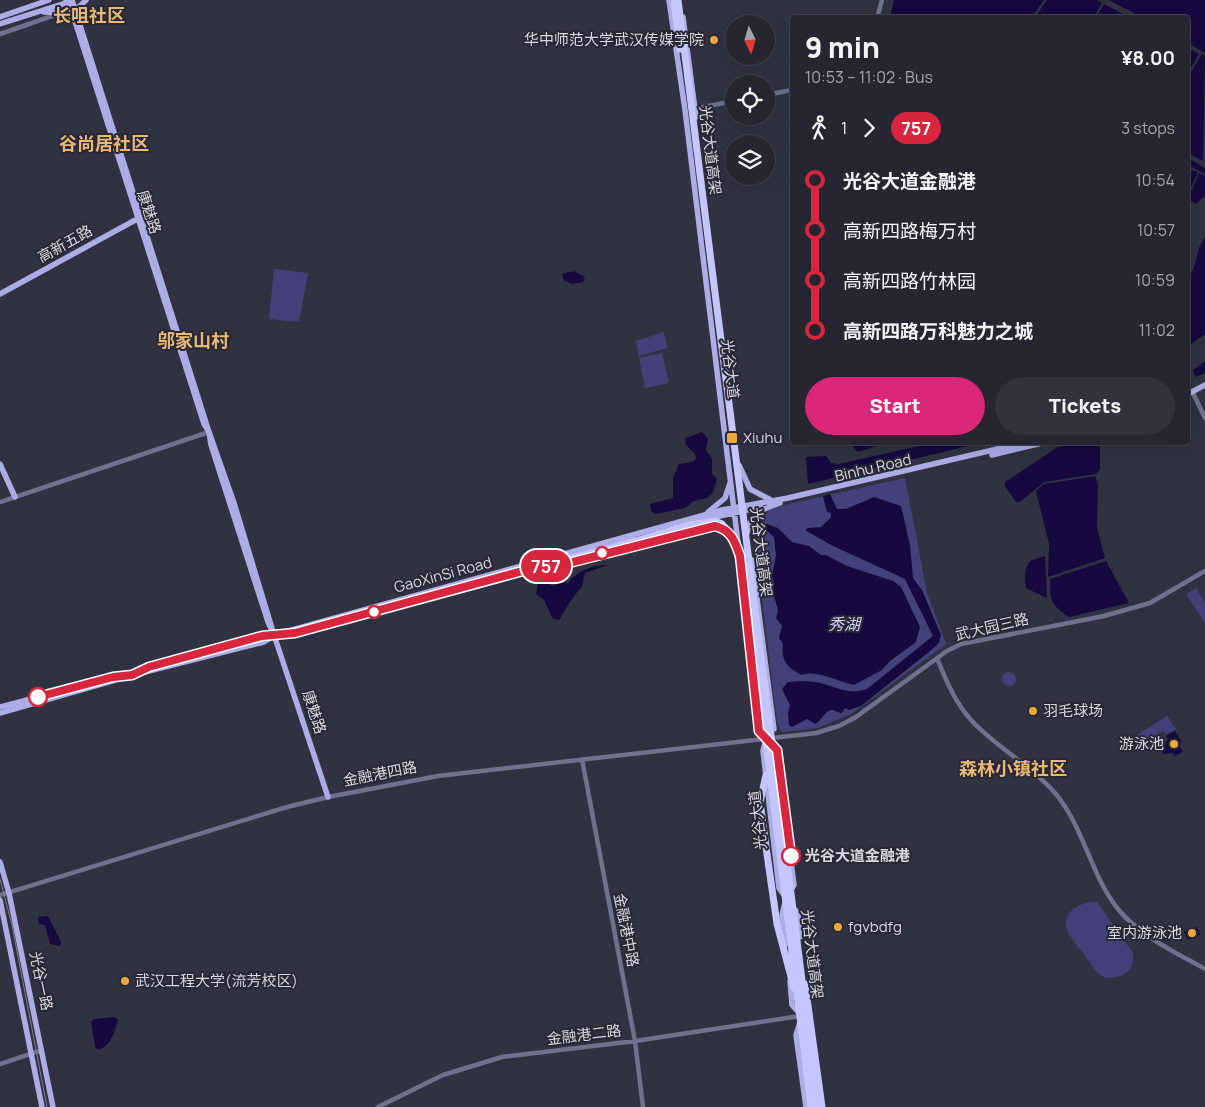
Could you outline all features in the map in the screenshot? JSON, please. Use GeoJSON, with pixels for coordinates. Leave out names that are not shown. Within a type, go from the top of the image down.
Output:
{"type":"FeatureCollection","features":[{"type":"Feature","properties":{"kind":"highway","name":"光谷大道高架"},"geometry":{"type":"LineString","coordinates":[[678,1],[811,1107]]}},
{"type":"Feature","properties":{"kind":"highway","name":"光谷大道高架"},"geometry":{"type":"LineString","coordinates":[[678,1],[818,1107]]}},
{"type":"Feature","properties":{"kind":"highway"},"geometry":{"type":"LineString","coordinates":[[541,566],[608,549],[689,525],[715,522],[722,524],[732,535],[748,594]]}},
{"type":"Feature","properties":{"kind":"highway"},"geometry":{"type":"LineString","coordinates":[[766,775],[760,802],[777,924],[799,1002]]}},
{"type":"Feature","properties":{"kind":"highway"},"geometry":{"type":"LineString","coordinates":[[803,974],[811,1019],[822,1107]]}},
{"type":"Feature","properties":{"kind":"main road"},"geometry":{"type":"LineString","coordinates":[[0,17],[49,0]]}},
{"type":"Feature","properties":{"kind":"main road"},"geometry":{"type":"LineString","coordinates":[[77,20],[79,7],[86,0]]}},
{"type":"Feature","properties":{"kind":"main road","name":"光谷大道"},"geometry":{"type":"LineString","coordinates":[[669,0],[685,110],[740,556],[759,731],[767,737],[777,750],[791,856],[794,885],[786,898],[782,915],[792,1005],[802,1016],[810,1033],[822,1107]]}},
{"type":"Feature","properties":{"kind":"main road"},"geometry":{"type":"LineString","coordinates":[[0,24],[70,1]]}},
{"type":"Feature","properties":{"kind":"main road","name":"康魅路"},"geometry":{"type":"LineString","coordinates":[[70,1],[209,432],[211,445],[268,622],[328,797]]}},
{"type":"Feature","properties":{"kind":"main road","name":"光谷大道"},"geometry":{"type":"LineString","coordinates":[[678,1],[695,109],[737,458],[758,595],[774,730],[767,737],[763,751],[779,888],[798,913],[806,1003],[796,1035],[806,1107]]}},
{"type":"Feature","properties":{"kind":"main road"},"geometry":{"type":"LineString","coordinates":[[34,12],[63,12],[70,14],[77,20]]}},
{"type":"Feature","properties":{"kind":"main road","name":"高新五路"},"geometry":{"type":"LineString","coordinates":[[0,294],[140,218]]}},
{"type":"Feature","properties":{"kind":"main road"},"geometry":{"type":"LineString","coordinates":[[1190,394],[1205,386]]}},
{"type":"Feature","properties":{"kind":"main road","name":"Binhu Road"},"geometry":{"type":"LineString","coordinates":[[780,501],[1014,445]]}},
{"type":"Feature","properties":{"kind":"main road","name":"Binhu Road"},"geometry":{"type":"LineString","coordinates":[[734,510],[1032,445]]}},
{"type":"Feature","properties":{"kind":"main road"},"geometry":{"type":"LineString","coordinates":[[737,458],[750,489],[765,499],[780,501]]}},
{"type":"Feature","properties":{"kind":"main road"},"geometry":{"type":"LineString","coordinates":[[0,464],[14,497]]}},
{"type":"Feature","properties":{"kind":"main road"},"geometry":{"type":"LineString","coordinates":[[0,470],[14,497]]}},
{"type":"Feature","properties":{"kind":"main road"},"geometry":{"type":"LineString","coordinates":[[701,516],[720,504],[725,498],[730,483],[729,471]]}},
{"type":"Feature","properties":{"kind":"main road"},"geometry":{"type":"LineString","coordinates":[[747,533],[753,517],[760,510],[780,501]]}},
{"type":"Feature","properties":{"kind":"main road","name":"GaoXinSi Road"},"geometry":{"type":"LineString","coordinates":[[274,635],[295,633],[541,566],[566,556],[734,510]]}},
{"type":"Feature","properties":{"kind":"main road","name":"GaoXinSi Road"},"geometry":{"type":"LineString","coordinates":[[0,707],[113,677],[150,672],[264,642],[274,635],[701,516],[734,510]]}},
{"type":"Feature","properties":{"kind":"main road","name":"GaoXinSi Road"},"geometry":{"type":"LineString","coordinates":[[541,566],[561,565],[707,526],[722,528],[733,538],[740,556]]}},
{"type":"Feature","properties":{"kind":"main road","name":"GaoXinSi Road"},"geometry":{"type":"LineString","coordinates":[[0,713],[115,682],[132,675]]}},
{"type":"Feature","properties":{"kind":"main road","name":"光谷一路"},"geometry":{"type":"LineString","coordinates":[[0,862],[9,893],[53,1107]]}},
{"type":"Feature","properties":{"kind":"main road","name":"光谷一路"},"geometry":{"type":"LineString","coordinates":[[0,900],[42,1107]]}},
{"type":"Feature","properties":{"kind":"street"},"geometry":{"type":"LineString","coordinates":[[878,15],[882,0]]}},
{"type":"Feature","properties":{"kind":"street"},"geometry":{"type":"LineString","coordinates":[[0,34],[63,12]]}},
{"type":"Feature","properties":{"kind":"street"},"geometry":{"type":"LineString","coordinates":[[775,93],[790,90]]}},
{"type":"Feature","properties":{"kind":"street"},"geometry":{"type":"LineString","coordinates":[[685,110],[725,103]]}},
{"type":"Feature","properties":{"kind":"street"},"geometry":{"type":"LineString","coordinates":[[1190,394],[1205,418]]}},
{"type":"Feature","properties":{"kind":"street"},"geometry":{"type":"LineString","coordinates":[[0,502],[209,432]]}},
{"type":"Feature","properties":{"kind":"street","name":"武大园三路"},"geometry":{"type":"LineString","coordinates":[[767,737],[816,733],[839,726],[856,717],[937,658],[962,644],[1104,616],[1150,603],[1205,571]]}},
{"type":"Feature","properties":{"kind":"street"},"geometry":{"type":"LineString","coordinates":[[937,658],[953,695],[972,721],[1042,779],[1064,804],[1075,821],[1102,882],[1118,908],[1134,926],[1205,969]]}},
{"type":"Feature","properties":{"kind":"street","name":"金融港四路"},"geometry":{"type":"LineString","coordinates":[[0,895],[287,807],[328,797],[438,776],[767,737]]}},
{"type":"Feature","properties":{"kind":"street","name":"金融港中路"},"geometry":{"type":"LineString","coordinates":[[582,759],[635,1041],[643,1107]]}},
{"type":"Feature","properties":{"kind":"street","name":"金融港二路"},"geometry":{"type":"LineString","coordinates":[[378,1107],[443,1075],[472,1064],[502,1057],[635,1041],[802,1016]]}},
{"type":"Feature","properties":{"kind":"street"},"geometry":{"type":"LineString","coordinates":[[0,1064],[42,1050]]}},
{"type":"Feature","properties":{"kind":"shaded area"},"geometry":{"type":"Polygon","coordinates":[[[274,269],[308,273],[299,322],[269,319],[274,269]]]}},
{"type":"Feature","properties":{"kind":"shaded area"},"geometry":{"type":"Polygon","coordinates":[[[664,332],[667,348],[639,356],[636,341],[664,332]]]}},
{"type":"Feature","properties":{"kind":"shaded area"},"geometry":{"type":"Polygon","coordinates":[[[662,353],[669,383],[645,388],[639,358],[662,353]]]}},
{"type":"Feature","properties":{"kind":"shaded area"},"geometry":{"type":"Polygon","coordinates":[[[905,478],[927,593],[946,644],[851,714],[818,728],[783,732],[779,729],[777,722],[755,540],[760,521],[771,508],[905,478]]]}},
{"type":"Feature","properties":{"kind":"shaded area"},"geometry":{"type":"Polygon","coordinates":[[[1196,588],[1205,603],[1205,623],[1186,594],[1196,588]]]}},
{"type":"Feature","properties":{"kind":"shaded area"},"geometry":{"type":"Polygon","coordinates":[[[1006,672],[1012,672],[1016,679],[1012,686],[1006,686],[1002,682],[1002,676],[1006,672]]]}},
{"type":"Feature","properties":{"kind":"shaded area","name":"羽毛球场"},"geometry":{"type":"Polygon","coordinates":[[[1033,705],[1039,711],[1033,717],[1027,711],[1033,705]]]}},
{"type":"Feature","properties":{"kind":"shaded area"},"geometry":{"type":"Polygon","coordinates":[[[1167,716],[1176,729],[1166,734],[1164,731],[1160,733],[1157,729],[1159,734],[1147,741],[1144,738],[1147,743],[1143,746],[1144,749],[1139,752],[1131,739],[1167,716]]]}},
{"type":"Feature","properties":{"kind":"shaded area"},"geometry":{"type":"Polygon","coordinates":[[[1097,902],[1133,953],[1130,969],[1118,977],[1106,978],[1101,976],[1074,941],[1066,925],[1069,913],[1073,909],[1084,903],[1097,902]]]}},
{"type":"Feature","properties":{"kind":"water"},"geometry":{"type":"Polygon","coordinates":[[[894,0],[1044,0],[1033,15],[890,15],[894,0]]]}},
{"type":"Feature","properties":{"kind":"water"},"geometry":{"type":"Polygon","coordinates":[[[1047,0],[1097,0],[1102,3],[1095,15],[1036,15],[1047,0]]]}},
{"type":"Feature","properties":{"kind":"water"},"geometry":{"type":"Polygon","coordinates":[[[1109,0],[1205,0],[1205,53],[1190,44],[1190,15],[1137,15],[1109,0]]]}},
{"type":"Feature","properties":{"kind":"water"},"geometry":{"type":"Polygon","coordinates":[[[1104,4],[1125,15],[1097,15],[1104,4]]]}},
{"type":"Feature","properties":{"kind":"water"},"geometry":{"type":"Polygon","coordinates":[[[1190,49],[1199,54],[1190,70],[1190,49]]]}},
{"type":"Feature","properties":{"kind":"water"},"geometry":{"type":"Polygon","coordinates":[[[1202,54],[1205,56],[1203,161],[1190,154],[1190,74],[1202,54]]]}},
{"type":"Feature","properties":{"kind":"water"},"geometry":{"type":"Polygon","coordinates":[[[1190,159],[1205,168],[1205,174],[1190,166],[1190,159]]]}},
{"type":"Feature","properties":{"kind":"water"},"geometry":{"type":"Polygon","coordinates":[[[1191,170],[1198,172],[1190,190],[1191,170]]]}},
{"type":"Feature","properties":{"kind":"water"},"geometry":{"type":"Polygon","coordinates":[[[1199,173],[1205,176],[1205,196],[1196,204],[1190,200],[1190,194],[1199,173]]]}},
{"type":"Feature","properties":{"kind":"water"},"geometry":{"type":"Polygon","coordinates":[[[1205,237],[1205,334],[1190,345],[1190,275],[1205,237]]]}},
{"type":"Feature","properties":{"kind":"water"},"geometry":{"type":"Polygon","coordinates":[[[574,271],[585,277],[583,282],[572,284],[564,281],[562,274],[574,271]]]}},
{"type":"Feature","properties":{"kind":"water"},"geometry":{"type":"Polygon","coordinates":[[[1205,361],[1205,373],[1196,377],[1193,370],[1205,361]]]}},
{"type":"Feature","properties":{"kind":"water"},"geometry":{"type":"Polygon","coordinates":[[[702,432],[708,439],[706,450],[712,459],[712,474],[717,479],[713,492],[707,498],[694,501],[685,508],[655,514],[651,511],[650,504],[673,498],[673,478],[679,464],[692,462],[696,459],[695,454],[685,444],[686,438],[702,432]]]}},
{"type":"Feature","properties":{"kind":"water"},"geometry":{"type":"Polygon","coordinates":[[[851,445],[880,445],[858,452],[851,445]]]}},
{"type":"Feature","properties":{"kind":"water"},"geometry":{"type":"Polygon","coordinates":[[[923,445],[973,445],[808,484],[806,457],[826,456],[831,463],[839,464],[923,445]]]}},
{"type":"Feature","properties":{"kind":"water"},"geometry":{"type":"Polygon","coordinates":[[[1068,445],[1100,445],[1100,470],[1096,474],[1044,482],[1020,502],[1016,502],[1005,486],[1005,482],[1058,447],[1068,445]]]}},
{"type":"Feature","properties":{"kind":"water"},"geometry":{"type":"Polygon","coordinates":[[[1095,476],[1098,484],[1097,528],[1105,558],[1048,577],[1049,544],[1036,491],[1044,484],[1095,476]]]}},
{"type":"Feature","properties":{"kind":"water"},"geometry":{"type":"Polygon","coordinates":[[[830,494],[837,509],[846,509],[874,497],[901,506],[910,545],[913,578],[922,590],[941,635],[939,643],[929,652],[861,706],[849,710],[845,708],[842,713],[830,710],[815,724],[807,719],[792,727],[789,725],[788,713],[790,705],[782,689],[788,682],[817,682],[838,689],[861,691],[867,689],[933,636],[905,579],[831,545],[805,530],[821,527],[831,517],[831,513],[827,512],[823,496],[830,494]]]}},
{"type":"Feature","properties":{"kind":"water","name":"秀湖"},"geometry":{"type":"Polygon","coordinates":[[[767,524],[778,528],[792,542],[809,546],[821,555],[826,555],[847,566],[893,581],[901,587],[920,627],[916,642],[890,661],[882,670],[854,685],[821,675],[802,675],[789,667],[784,659],[783,644],[779,638],[782,626],[776,618],[778,610],[773,593],[774,583],[772,576],[776,555],[774,537],[763,527],[767,524]]]}},
{"type":"Feature","properties":{"kind":"water"},"geometry":{"type":"Polygon","coordinates":[[[1045,556],[1047,598],[1026,588],[1025,580],[1030,561],[1045,556]]]}},
{"type":"Feature","properties":{"kind":"water"},"geometry":{"type":"Polygon","coordinates":[[[1106,561],[1129,603],[1069,617],[1058,609],[1052,601],[1050,579],[1106,561]]]}},
{"type":"Feature","properties":{"kind":"water"},"geometry":{"type":"Polygon","coordinates":[[[608,565],[585,573],[582,587],[559,620],[553,619],[544,600],[536,594],[538,583],[543,582],[554,586],[560,582],[568,583],[585,570],[596,566],[608,565]]]}},
{"type":"Feature","properties":{"kind":"water","name":"游泳池"},"geometry":{"type":"Polygon","coordinates":[[[1175,731],[1181,741],[1180,747],[1183,752],[1175,756],[1173,753],[1163,754],[1160,747],[1166,744],[1165,742],[1168,740],[1166,736],[1175,731]]]}},
{"type":"Feature","properties":{"kind":"water"},"geometry":{"type":"Polygon","coordinates":[[[48,916],[61,942],[60,946],[50,944],[45,925],[39,924],[38,917],[48,916]]]}},
{"type":"Feature","properties":{"kind":"water","name":"室内游泳池"},"geometry":{"type":"Polygon","coordinates":[[[1197,927],[1200,935],[1188,940],[1184,932],[1197,927]]]}},
{"type":"Feature","properties":{"kind":"water"},"geometry":{"type":"Polygon","coordinates":[[[114,1017],[118,1020],[112,1038],[103,1048],[98,1050],[95,1047],[91,1022],[94,1019],[114,1017]]]}},
{"type":"Feature","properties":{"kind":"tram line"},"geometry":{"type":"LineString","coordinates":[[0,879],[12,925],[47,1107]]}},
{"type":"Feature","properties":{"kind":"bus line","name":"757"},"geometry":{"type":"LineString","coordinates":[[38,697],[113,677],[132,675],[149,667],[262,636],[295,633],[541,566],[561,565],[707,526],[715,526],[729,532],[740,556],[759,731],[767,737],[777,750],[791,856]]}},
{"type":"Feature","properties":{"kind":"place","name":"华中师范大学武汉传媒学院"},"geometry":{"type":"Point","coordinates":[714,40]}},
{"type":"Feature","properties":{"kind":"place","name":"Xiuhu"},"geometry":{"type":"Point","coordinates":[732,438]}},
{"type":"Feature","properties":{"kind":"place","name":"羽毛球场"},"geometry":{"type":"Point","coordinates":[1033,711]}},
{"type":"Feature","properties":{"kind":"place","name":"游泳池"},"geometry":{"type":"Point","coordinates":[1174,744]}},
{"type":"Feature","properties":{"kind":"place","name":"光谷大道金融港"},"geometry":{"type":"Point","coordinates":[791,856]}},
{"type":"Feature","properties":{"kind":"place","name":"fgvbdfg"},"geometry":{"type":"Point","coordinates":[838,927]}},
{"type":"Feature","properties":{"kind":"place","name":"室内游泳池"},"geometry":{"type":"Point","coordinates":[1192,933]}},
{"type":"Feature","properties":{"kind":"place","name":"武汉工程大学(流芳校区)"},"geometry":{"type":"Point","coordinates":[125,981]}},
{"type":"Feature","properties":{"kind":"district","name":"长咀社区"},"geometry":{"type":"Point","coordinates":[89,16]}},
{"type":"Feature","properties":{"kind":"district","name":"谷尚居社区"},"geometry":{"type":"Point","coordinates":[104,144]}},
{"type":"Feature","properties":{"kind":"district","name":"邬家山村"},"geometry":{"type":"Point","coordinates":[193,341]}},
{"type":"Feature","properties":{"kind":"district","name":"森林小镇社区"},"geometry":{"type":"Point","coordinates":[1013,769]}}]}
